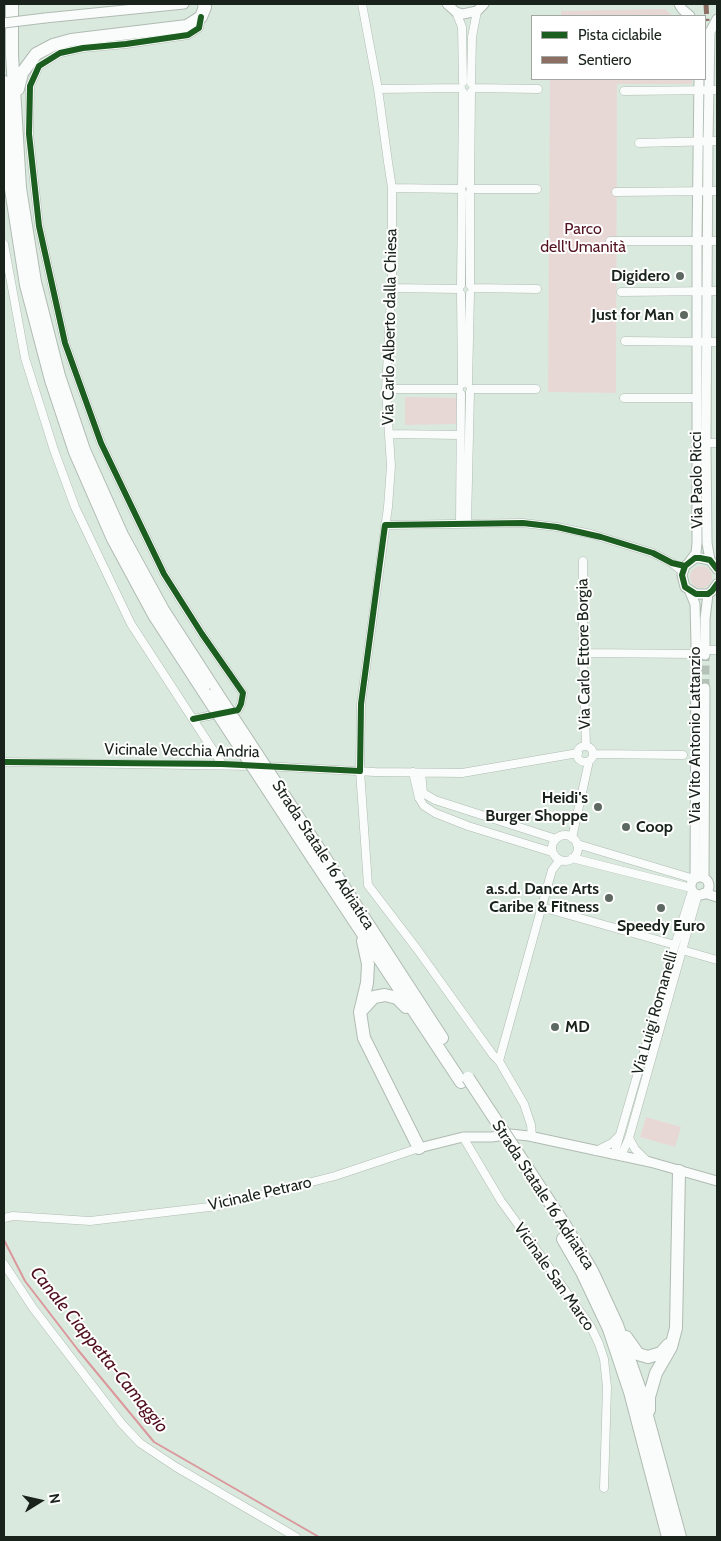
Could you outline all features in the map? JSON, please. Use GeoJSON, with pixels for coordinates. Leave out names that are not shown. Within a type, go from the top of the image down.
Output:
{"type":"FeatureCollection","features":[{"type":"Feature","properties":{"kind":"highway","name":"Strada Statale 16 Adriatica"},"geometry":{"type":"LineString","coordinates":[[12,4],[12,54],[8,117],[11,189],[26,285],[51,380],[75,452],[113,539],[154,615],[210,692],[562,1229],[592,1271],[617,1325],[640,1390],[648,1420],[668,1537]]}},
{"type":"Feature","properties":{"kind":"highway"},"geometry":{"type":"LineString","coordinates":[[8,117],[27,65],[36,54],[53,45],[71,40],[187,26],[201,16],[205,7],[204,4]]}},
{"type":"Feature","properties":{"kind":"highway","name":"Strada Statale 16 Adriatica"},"geometry":{"type":"LineString","coordinates":[[4,82],[35,282],[59,376],[84,450],[122,535],[210,692]]}},
{"type":"Feature","properties":{"kind":"highway","name":"Strada Statale 16 Adriatica"},"geometry":{"type":"LineString","coordinates":[[319,859],[360,931],[422,1024],[464,1080]]}},
{"type":"Feature","properties":{"kind":"highway"},"geometry":{"type":"LineString","coordinates":[[360,931],[366,953],[368,977],[360,1012],[364,1038],[419,1148]]}},
{"type":"Feature","properties":{"kind":"highway"},"geometry":{"type":"LineString","coordinates":[[360,1012],[374,997],[390,995],[397,998],[422,1024]]}},
{"type":"Feature","properties":{"kind":"highway"},"geometry":{"type":"LineString","coordinates":[[648,1420],[649,1397],[656,1373],[671,1347],[676,1328],[679,1170]]}},
{"type":"Feature","properties":{"kind":"highway","name":"Strada Statale 16 Adriatica"},"geometry":{"type":"LineString","coordinates":[[562,1229],[609,1329],[662,1494],[680,1537]]}},
{"type":"Feature","properties":{"kind":"highway"},"geometry":{"type":"LineString","coordinates":[[617,1325],[638,1354],[648,1357],[661,1352],[673,1339]]}},
{"type":"Feature","properties":{"kind":"street"},"geometry":{"type":"LineString","coordinates":[[4,23],[184,4]]}},
{"type":"Feature","properties":{"kind":"street","name":"Via Carlo Alberto dalla Chiesa"},"geometry":{"type":"LineString","coordinates":[[362,4],[378,89],[392,188],[391,288],[386,389],[392,466],[361,704],[360,771],[368,885],[499,1061],[524,1104],[531,1125],[532,1137]]}},
{"type":"Feature","properties":{"kind":"street"},"geometry":{"type":"LineString","coordinates":[[447,4],[456,12],[462,27],[467,88]]}},
{"type":"Feature","properties":{"kind":"street"},"geometry":{"type":"LineString","coordinates":[[456,12],[470,14],[484,4]]}},
{"type":"Feature","properties":{"kind":"street"},"geometry":{"type":"LineString","coordinates":[[679,4],[689,15]]}},
{"type":"Feature","properties":{"kind":"street"},"geometry":{"type":"LineString","coordinates":[[464,524],[465,389],[461,289],[466,189],[467,88],[476,11]]}},
{"type":"Feature","properties":{"kind":"street"},"geometry":{"type":"LineString","coordinates":[[193,719],[238,710],[242,704],[243,693],[202,634],[164,574],[101,443],[65,343],[39,226],[29,134],[30,86],[38,66],[60,53],[188,35],[199,28],[201,16]]}},
{"type":"Feature","properties":{"kind":"street","name":"Via Paolo Ricci"},"geometry":{"type":"LineString","coordinates":[[710,560],[707,543],[706,443],[712,343],[714,90],[710,32],[717,19]]}},
{"type":"Feature","properties":{"kind":"street","name":"Via Paolo Ricci"},"geometry":{"type":"LineString","coordinates":[[686,566],[696,552],[697,543],[696,343],[699,80]]}},
{"type":"Feature","properties":{"kind":"street"},"geometry":{"type":"LineString","coordinates":[[378,89],[538,89]]}},
{"type":"Feature","properties":{"kind":"street"},"geometry":{"type":"LineString","coordinates":[[624,91],[714,90]]}},
{"type":"Feature","properties":{"kind":"street"},"geometry":{"type":"LineString","coordinates":[[639,142],[713,141]]}},
{"type":"Feature","properties":{"kind":"street"},"geometry":{"type":"LineString","coordinates":[[392,188],[537,189]]}},
{"type":"Feature","properties":{"kind":"street"},"geometry":{"type":"LineString","coordinates":[[464,524],[460,435],[465,389],[471,289],[466,189]]}},
{"type":"Feature","properties":{"kind":"street"},"geometry":{"type":"LineString","coordinates":[[616,192],[713,191]]}},
{"type":"Feature","properties":{"kind":"street"},"geometry":{"type":"LineString","coordinates":[[610,241],[713,241]]}},
{"type":"Feature","properties":{"kind":"street"},"geometry":{"type":"LineString","coordinates":[[4,244],[25,358],[54,450],[75,507],[131,624],[222,764]]}},
{"type":"Feature","properties":{"kind":"street"},"geometry":{"type":"LineString","coordinates":[[461,289],[466,283],[471,289]]}},
{"type":"Feature","properties":{"kind":"street"},"geometry":{"type":"LineString","coordinates":[[391,288],[461,289]]}},
{"type":"Feature","properties":{"kind":"street"},"geometry":{"type":"LineString","coordinates":[[461,289],[466,296],[471,289]]}},
{"type":"Feature","properties":{"kind":"street"},"geometry":{"type":"LineString","coordinates":[[471,289],[537,289]]}},
{"type":"Feature","properties":{"kind":"street"},"geometry":{"type":"LineString","coordinates":[[622,292],[713,291]]}},
{"type":"Feature","properties":{"kind":"street"},"geometry":{"type":"LineString","coordinates":[[625,342],[712,343]]}},
{"type":"Feature","properties":{"kind":"street"},"geometry":{"type":"LineString","coordinates":[[386,389],[536,389]]}},
{"type":"Feature","properties":{"kind":"street"},"geometry":{"type":"LineString","coordinates":[[624,398],[696,398]]}},
{"type":"Feature","properties":{"kind":"street"},"geometry":{"type":"LineString","coordinates":[[389,434],[460,435]]}},
{"type":"Feature","properties":{"kind":"street","name":"Via Paolo Ricci"},"geometry":{"type":"LineString","coordinates":[[706,443],[717,443]]}},
{"type":"Feature","properties":{"kind":"street"},"geometry":{"type":"LineString","coordinates":[[385,525],[523,523],[591,534],[653,553],[672,563],[686,566],[700,558],[710,560],[717,569]]}},
{"type":"Feature","properties":{"kind":"street","name":"Via Carlo Ettore Borgia"},"geometry":{"type":"LineString","coordinates":[[583,561],[586,746]]}},
{"type":"Feature","properties":{"kind":"street","name":"Via Vito Antonio Lattanzio"},"geometry":{"type":"LineString","coordinates":[[686,566],[683,582],[695,604],[700,652],[698,885]]}},
{"type":"Feature","properties":{"kind":"street"},"geometry":{"type":"LineString","coordinates":[[690,592],[711,595],[717,584]]}},
{"type":"Feature","properties":{"kind":"street","name":"Via Vito Antonio Lattanzio"},"geometry":{"type":"LineString","coordinates":[[700,652],[711,595]]}},
{"type":"Feature","properties":{"kind":"street"},"geometry":{"type":"LineString","coordinates":[[583,653],[700,652],[717,650]]}},
{"type":"Feature","properties":{"kind":"street","name":"Via Vito Antonio Lattanzio"},"geometry":{"type":"LineString","coordinates":[[698,885],[704,688]]}},
{"type":"Feature","properties":{"kind":"street"},"geometry":{"type":"LineString","coordinates":[[572,858],[577,851],[571,839],[589,759],[592,750],[586,746],[582,747],[578,753],[580,760],[589,759],[683,755]]}},
{"type":"Feature","properties":{"kind":"street","name":"Vicinale Vecchia Andria"},"geometry":{"type":"LineString","coordinates":[[4,762],[222,764],[360,771],[462,773],[578,753]]}},
{"type":"Feature","properties":{"kind":"street"},"geometry":{"type":"LineString","coordinates":[[417,773],[419,798],[424,806],[435,813],[468,826],[552,852],[560,860],[572,858],[698,885],[717,884]]}},
{"type":"Feature","properties":{"kind":"street"},"geometry":{"type":"LineString","coordinates":[[417,773],[423,792],[435,800],[556,839],[571,839],[698,885],[717,897]]}},
{"type":"Feature","properties":{"kind":"street"},"geometry":{"type":"LineString","coordinates":[[552,852],[552,844],[556,839]]}},
{"type":"Feature","properties":{"kind":"street"},"geometry":{"type":"LineString","coordinates":[[499,1061],[552,870],[560,860]]}},
{"type":"Feature","properties":{"kind":"street","name":"Via Luigi Romanelli"},"geometry":{"type":"LineString","coordinates":[[617,1156],[619,1136],[675,945],[698,885]]}},
{"type":"Feature","properties":{"kind":"street","name":"Via Luigi Romanelli"},"geometry":{"type":"LineString","coordinates":[[617,1156],[629,1138],[682,950],[698,885]]}},
{"type":"Feature","properties":{"kind":"street"},"geometry":{"type":"LineString","coordinates":[[542,907],[675,945]]}},
{"type":"Feature","properties":{"kind":"street"},"geometry":{"type":"LineString","coordinates":[[682,950],[717,960]]}},
{"type":"Feature","properties":{"kind":"street","name":"Vicinale Petraro"},"geometry":{"type":"LineString","coordinates":[[4,1218],[13,1216],[90,1221],[218,1206],[336,1176],[419,1148],[463,1137],[510,1134],[648,1162],[715,1179]]}},
{"type":"Feature","properties":{"kind":"street"},"geometry":{"type":"LineString","coordinates":[[596,1151],[612,1143],[619,1136]]}},
{"type":"Feature","properties":{"kind":"street","name":"Vicinale San Marco"},"geometry":{"type":"LineString","coordinates":[[463,1137],[501,1201],[591,1327],[599,1344],[604,1359],[607,1387],[604,1488]]}},
{"type":"Feature","properties":{"kind":"street"},"geometry":{"type":"LineString","coordinates":[[629,1138],[648,1162]]}},
{"type":"Feature","properties":{"kind":"street"},"geometry":{"type":"LineString","coordinates":[[4,1264],[33,1308],[122,1424],[140,1442],[176,1467],[296,1537]]}},
{"type":"Feature","properties":{"kind":"green space"},"geometry":{"type":"Polygon","coordinates":[[[665,9],[672,15],[561,15],[561,11],[665,9]]]}},
{"type":"Feature","properties":{"kind":"green space","name":"Parco dell'Umanità"},"geometry":{"type":"Polygon","coordinates":[[[550,80],[692,80],[692,84],[617,84],[616,393],[548,392],[550,80]]]}},
{"type":"Feature","properties":{"kind":"green space"},"geometry":{"type":"Polygon","coordinates":[[[405,397],[457,398],[456,424],[405,425],[405,397]]]}},
{"type":"Feature","properties":{"kind":"green space"},"geometry":{"type":"Polygon","coordinates":[[[701,566],[709,569],[712,577],[709,585],[701,588],[693,585],[690,577],[693,569],[701,566]]]}},
{"type":"Feature","properties":{"kind":"green space"},"geometry":{"type":"Polygon","coordinates":[[[646,1117],[681,1127],[675,1147],[640,1137],[646,1117]]]}},
{"type":"Feature","properties":{"kind":"waterway","name":"Canale Ciappetta-Camaggio"},"geometry":{"type":"LineString","coordinates":[[4,1240],[25,1281],[78,1350],[154,1442],[319,1537]]}},
{"type":"Feature","properties":{"kind":"tunnel"},"geometry":{"type":"LineString","coordinates":[[705,655],[705,688]]}},
{"type":"Feature","properties":{"kind":"marked path"},"geometry":{"type":"LineString","coordinates":[[706,4],[707,21]]}},
{"type":"Feature","properties":{"kind":"cycle path"},"geometry":{"type":"LineString","coordinates":[[193,719],[238,710],[243,693],[202,634],[164,574],[101,443],[65,343],[39,226],[29,134],[30,86],[39,66],[60,53],[83,48],[188,35],[199,28],[201,17]]}},
{"type":"Feature","properties":{"kind":"cycle path"},"geometry":{"type":"LineString","coordinates":[[4,762],[222,764],[360,771],[361,704],[385,525],[523,523],[557,527],[601,537],[653,553],[672,563],[685,566]]}},
{"type":"Feature","properties":{"kind":"cycle path"},"geometry":{"type":"LineString","coordinates":[[717,569],[710,560],[695,558],[685,566],[682,575],[685,587],[696,594],[708,594],[717,584]]}},
{"type":"Feature","properties":{"kind":"place","name":"Digidero"},"geometry":{"type":"Point","coordinates":[680,276]}},
{"type":"Feature","properties":{"kind":"place","name":"Just for Man"},"geometry":{"type":"Point","coordinates":[684,315]}},
{"type":"Feature","properties":{"kind":"place","name":"Heidi's Burger Shoppe"},"geometry":{"type":"Point","coordinates":[598,807]}},
{"type":"Feature","properties":{"kind":"place","name":"Coop"},"geometry":{"type":"Point","coordinates":[626,827]}},
{"type":"Feature","properties":{"kind":"place","name":"a.s.d. Dance Arts Caribe & Fitness"},"geometry":{"type":"Point","coordinates":[609,898]}},
{"type":"Feature","properties":{"kind":"place","name":"Speedy Euro"},"geometry":{"type":"Point","coordinates":[661,908]}},
{"type":"Feature","properties":{"kind":"place","name":"MD"},"geometry":{"type":"Point","coordinates":[555,1027]}}]}
